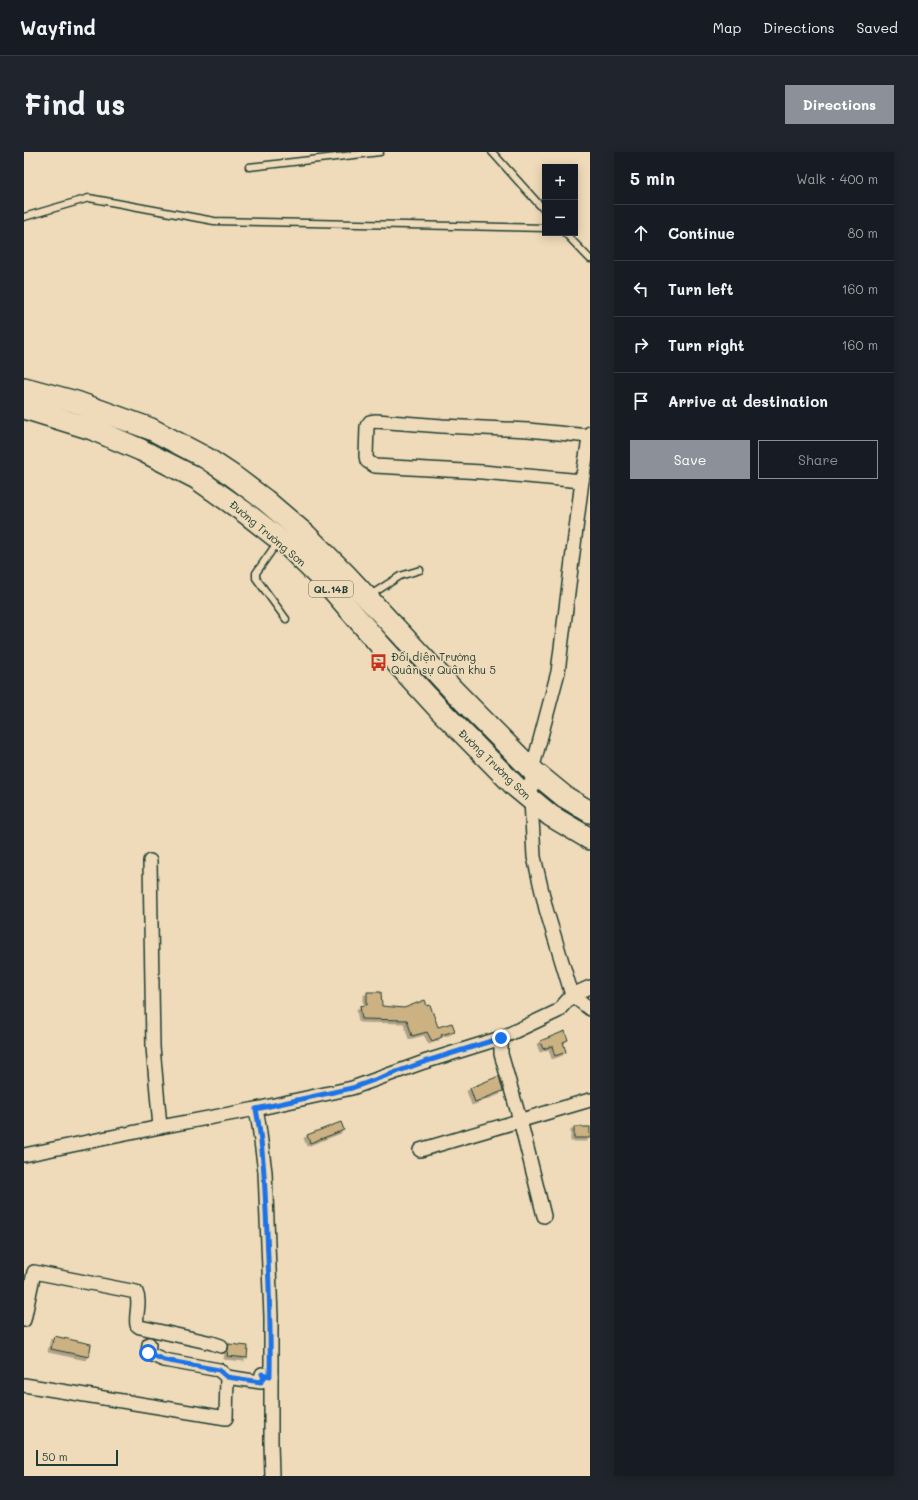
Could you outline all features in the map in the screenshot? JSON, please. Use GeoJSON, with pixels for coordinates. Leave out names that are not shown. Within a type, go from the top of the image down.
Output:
{"type":"FeatureCollection","features":[{"type":"Feature","properties":{"kind":"highway","name":"Đường Trường Sơn"},"geometry":{"type":"LineString","coordinates":[[24,388],[76,402],[127,419],[151,429],[180,443],[233,476],[306,535],[368,597],[454,691],[532,770],[565,797],[590,812]]}},
{"type":"Feature","properties":{"kind":"highway","name":"Đường Trường Sơn"},"geometry":{"type":"LineString","coordinates":[[24,408],[92,429],[141,450],[196,478],[247,514],[279,540],[330,588],[437,707],[516,786],[551,816],[590,838]]}},
{"type":"Feature","properties":{"kind":"street"},"geometry":{"type":"LineString","coordinates":[[586,482],[482,472],[375,466],[367,461],[366,456],[368,426],[370,422],[376,421],[528,430],[589,438],[586,482],[558,672],[532,770],[531,799],[534,857],[546,909],[572,995],[590,1009]]}},
{"type":"Feature","properties":{"kind":"street"},"geometry":{"type":"LineString","coordinates":[[150,861],[152,1047],[160,1127]]}},
{"type":"Feature","properties":{"kind":"street"},"geometry":{"type":"LineString","coordinates":[[24,1155],[256,1109],[352,1088],[424,1062],[501,1038],[558,1011],[572,995],[590,987]]}},
{"type":"Feature","properties":{"kind":"street"},"geometry":{"type":"LineString","coordinates":[[501,1038],[501,1054],[520,1120],[544,1216]]}},
{"type":"Feature","properties":{"kind":"street"},"geometry":{"type":"LineString","coordinates":[[420,1150],[590,1100]]}},
{"type":"Feature","properties":{"kind":"street"},"geometry":{"type":"LineString","coordinates":[[256,1109],[265,1172],[271,1316],[270,1376],[272,1476]]}},
{"type":"Feature","properties":{"kind":"street"},"geometry":{"type":"LineString","coordinates":[[24,1320],[34,1272],[136,1292],[138,1298],[136,1321],[137,1325],[140,1327],[221,1346]]}},
{"type":"Feature","properties":{"kind":"street"},"geometry":{"type":"LineString","coordinates":[[149,1344],[148,1353],[164,1360],[219,1370],[227,1377],[261,1382],[264,1378],[262,1374],[270,1376]]}},
{"type":"Feature","properties":{"kind":"street"},"geometry":{"type":"LineString","coordinates":[[24,1385],[226,1418],[227,1377]]}},
{"type":"Feature","properties":{"kind":"lane"},"geometry":{"type":"LineString","coordinates":[[315,152],[316,159]]}},
{"type":"Feature","properties":{"kind":"lane"},"geometry":{"type":"LineString","coordinates":[[249,168],[380,152]]}},
{"type":"Feature","properties":{"kind":"lane"},"geometry":{"type":"LineString","coordinates":[[492,152],[542,208]]}},
{"type":"Feature","properties":{"kind":"lane"},"geometry":{"type":"LineString","coordinates":[[24,217],[90,198],[214,221],[542,228]]}},
{"type":"Feature","properties":{"kind":"lane"},"geometry":{"type":"LineString","coordinates":[[568,236],[590,259]]}},
{"type":"Feature","properties":{"kind":"lane"},"geometry":{"type":"LineString","coordinates":[[279,540],[256,573],[256,578],[286,619]]}},
{"type":"Feature","properties":{"kind":"lane"},"geometry":{"type":"LineString","coordinates":[[368,597],[400,576],[420,570]]}},
{"type":"Feature","properties":{"kind":"building"},"geometry":{"type":"Polygon","coordinates":[[[367,992],[381,992],[382,1006],[404,1008],[425,1000],[427,1006],[430,1005],[438,1027],[452,1023],[455,1031],[441,1035],[442,1037],[432,1041],[427,1032],[412,1036],[407,1020],[362,1019],[360,1006],[367,1005],[367,992]]]}},
{"type":"Feature","properties":{"kind":"building"},"geometry":{"type":"Polygon","coordinates":[[[565,1031],[568,1040],[563,1042],[566,1052],[555,1056],[552,1046],[543,1049],[540,1041],[565,1031]]]}},
{"type":"Feature","properties":{"kind":"building"},"geometry":{"type":"Polygon","coordinates":[[[499,1076],[503,1091],[475,1102],[470,1088],[499,1076]]]}},
{"type":"Feature","properties":{"kind":"building"},"geometry":{"type":"Polygon","coordinates":[[[341,1122],[344,1130],[310,1143],[307,1135],[341,1122]]]}},
{"type":"Feature","properties":{"kind":"building"},"geometry":{"type":"Polygon","coordinates":[[[574,1127],[590,1127],[590,1138],[574,1138],[574,1127]]]}},
{"type":"Feature","properties":{"kind":"building"},"geometry":{"type":"Polygon","coordinates":[[[54,1336],[91,1344],[89,1357],[51,1349],[54,1336]]]}},
{"type":"Feature","properties":{"kind":"building"},"geometry":{"type":"Polygon","coordinates":[[[229,1344],[248,1346],[247,1358],[227,1356],[229,1344]]]}},
{"type":"Feature","properties":{"kind":"place","name":"Đối diện Trường Quân sự Quân khu 5"},"geometry":{"type":"Point","coordinates":[378,662]}},
{"type":"Feature","properties":{"kind":"route"},"geometry":{"type":"LineString","coordinates":[[148,1353],[164,1360],[219,1370],[227,1377],[261,1382],[264,1378],[262,1374],[270,1376],[271,1316],[265,1172],[256,1109],[352,1088],[424,1062],[501,1038]]}}]}
